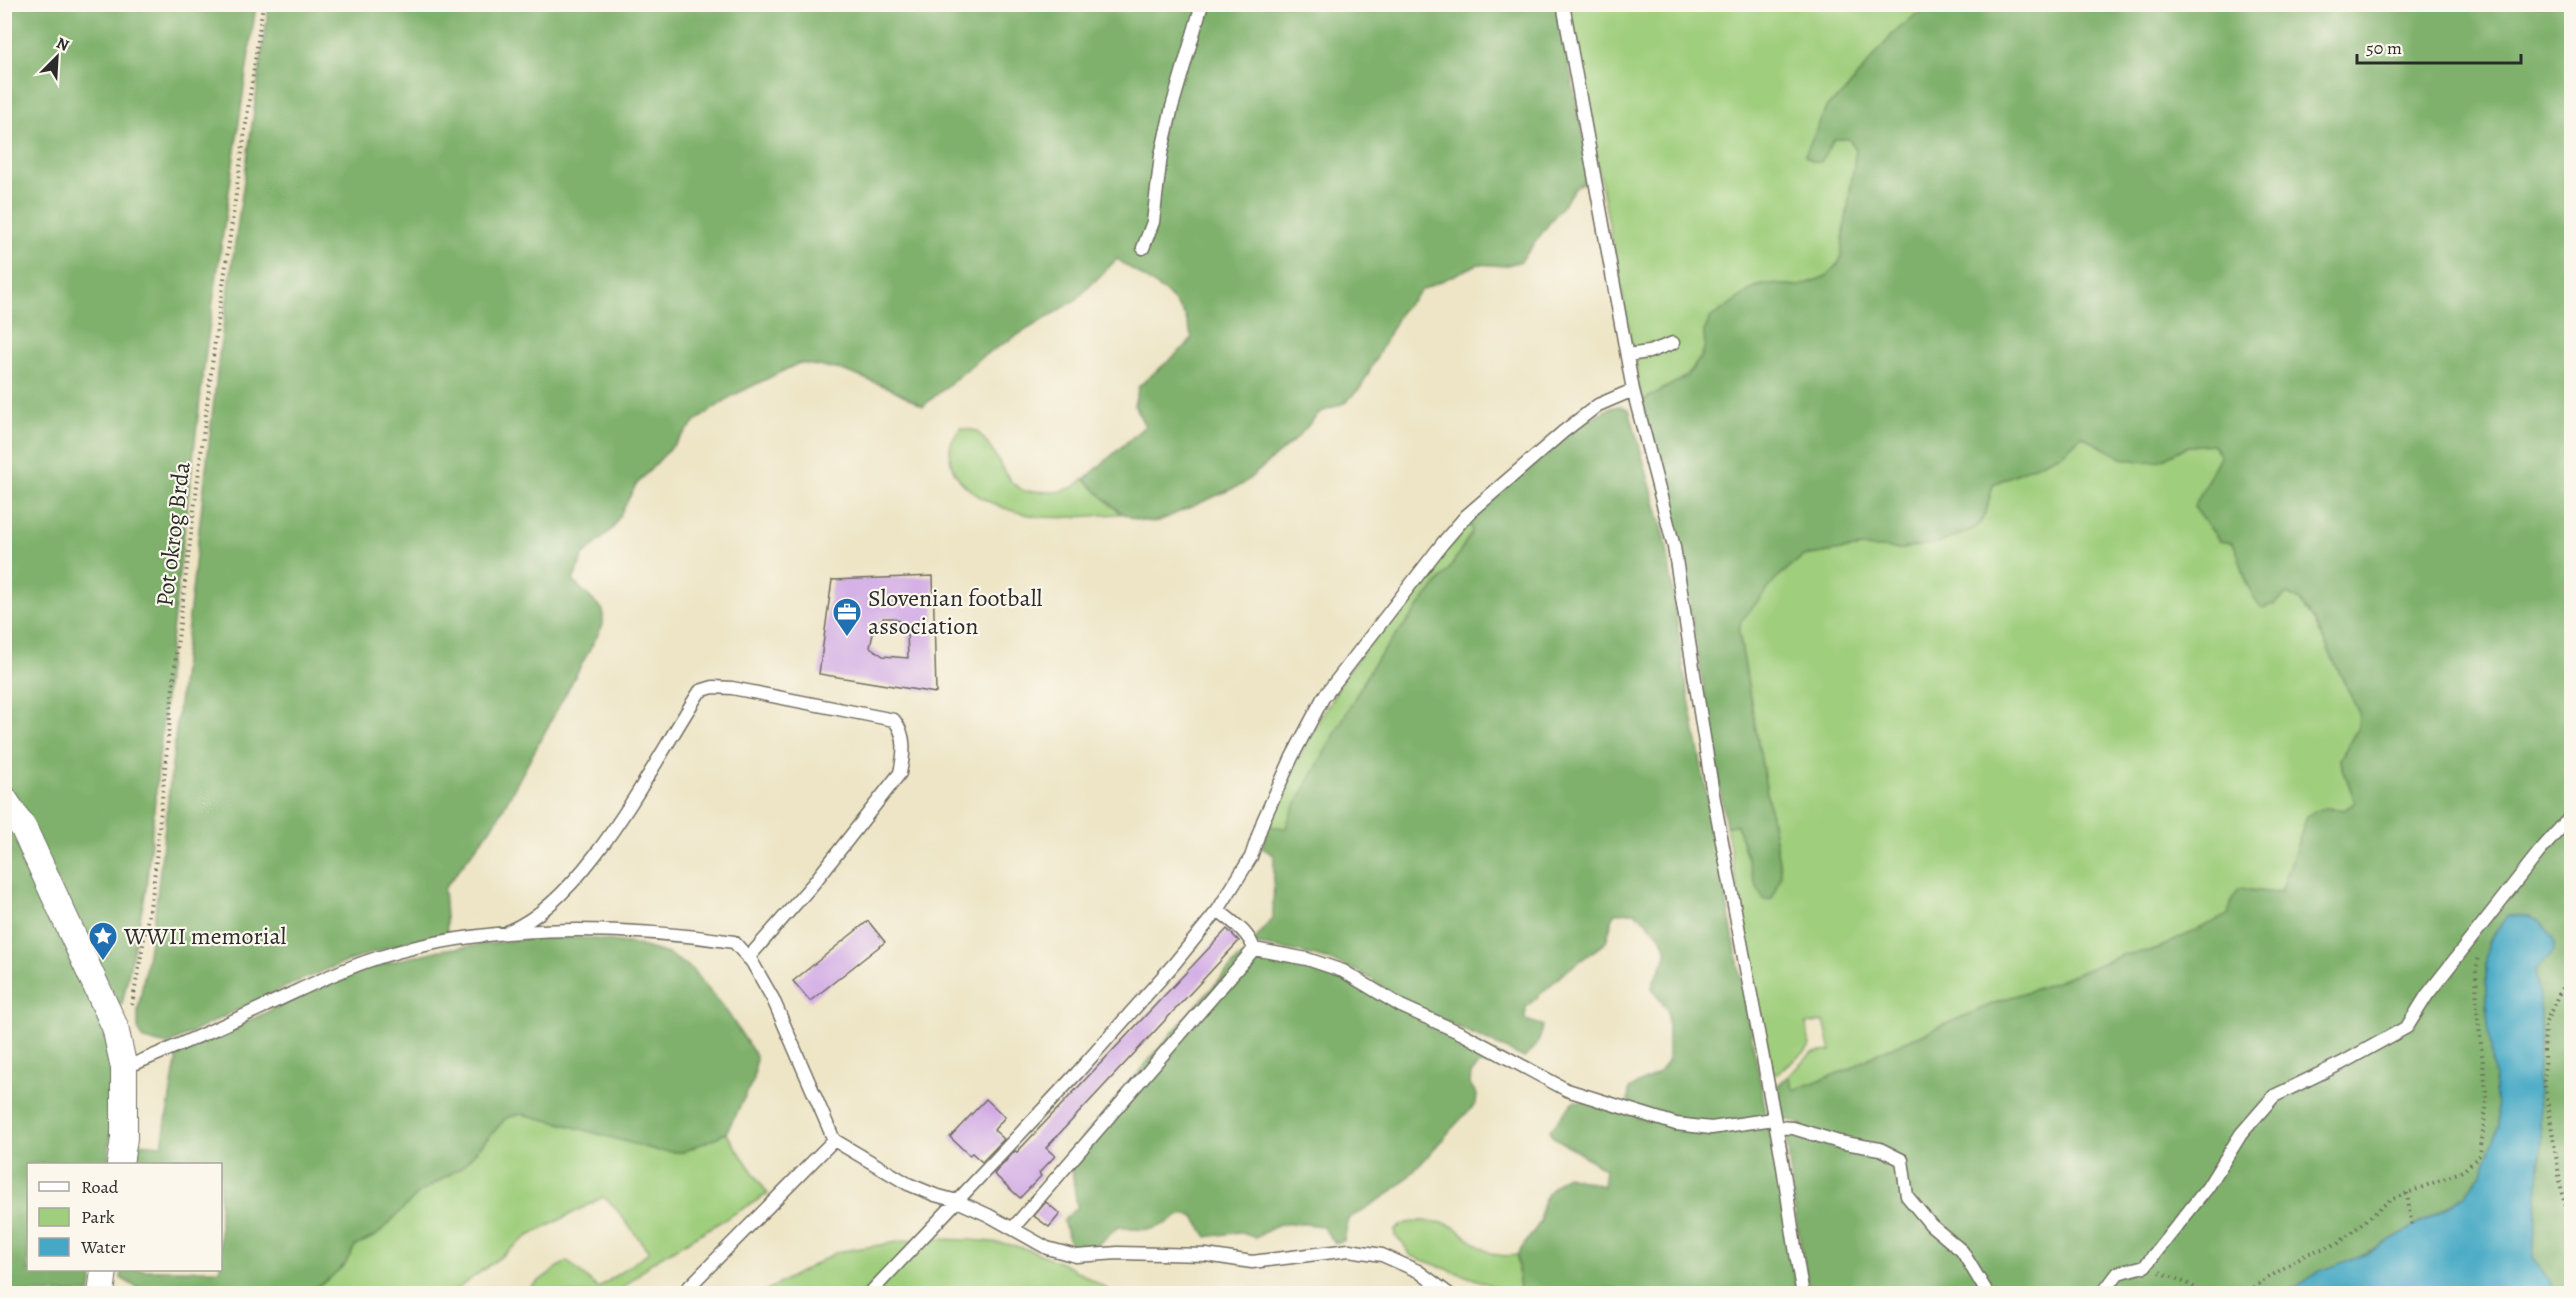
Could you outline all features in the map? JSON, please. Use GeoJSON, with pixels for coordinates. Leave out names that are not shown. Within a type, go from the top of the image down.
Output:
{"type":"FeatureCollection","features":[{"type":"Feature","properties":{"kind":"street"},"geometry":{"type":"LineString","coordinates":[[4,800],[24,829],[104,998],[115,1027],[124,1068],[124,1138],[120,1163]]}},
{"type":"Feature","properties":{"kind":"street"},"geometry":{"type":"LineString","coordinates":[[101,1293],[104,1271]]}},
{"type":"Feature","properties":{"kind":"lane"},"geometry":{"type":"LineString","coordinates":[[1143,248],[1153,222],[1161,155],[1172,107],[1203,4]]}},
{"type":"Feature","properties":{"kind":"lane"},"geometry":{"type":"LineString","coordinates":[[1563,4],[1632,390],[1674,547],[1715,805],[1784,1165],[1792,1236],[1803,1293]]}},
{"type":"Feature","properties":{"kind":"lane"},"geometry":{"type":"LineString","coordinates":[[1627,355],[1649,352],[1673,343]]}},
{"type":"Feature","properties":{"kind":"lane"},"geometry":{"type":"LineString","coordinates":[[869,1293],[1085,1065],[1218,910],[1251,857],[1263,821],[1292,757],[1323,698],[1466,516],[1554,439],[1598,405],[1632,390]]}},
{"type":"Feature","properties":{"kind":"lane"},"geometry":{"type":"LineString","coordinates":[[503,934],[529,923],[558,897],[585,866],[611,833],[700,692],[713,687],[732,688],[894,720],[901,728],[904,750],[900,773],[813,884],[748,958]]}},
{"type":"Feature","properties":{"kind":"lane"},"geometry":{"type":"LineString","coordinates":[[2102,1293],[2118,1274],[2145,1266],[2208,1187],[2241,1134],[2274,1096],[2342,1063],[2407,1027],[2433,987],[2539,852],[2571,815]]}},
{"type":"Feature","properties":{"kind":"lane"},"geometry":{"type":"LineString","coordinates":[[1218,910],[1239,926],[1251,940],[1254,949]]}},
{"type":"Feature","properties":{"kind":"lane"},"geometry":{"type":"LineString","coordinates":[[124,1068],[365,962],[426,945],[503,934],[636,931],[734,942],[748,958],[773,999],[834,1140],[908,1184],[957,1201],[1013,1228],[1047,1248],[1076,1256],[1118,1253],[1182,1254],[1252,1262],[1349,1250],[1382,1254],[1418,1271],[1449,1293]]}},
{"type":"Feature","properties":{"kind":"lane"},"geometry":{"type":"LineString","coordinates":[[1254,949],[1307,959],[1343,971],[1401,1006],[1471,1037],[1568,1090],[1676,1124],[1711,1128],[1775,1123],[1839,1142],[1880,1149],[1902,1160],[1907,1196],[1931,1225],[1962,1251],[1988,1293]]}},
{"type":"Feature","properties":{"kind":"lane"},"geometry":{"type":"LineString","coordinates":[[1013,1228],[1254,949]]}},
{"type":"Feature","properties":{"kind":"lane"},"geometry":{"type":"LineString","coordinates":[[682,1293],[834,1140]]}},
{"type":"Feature","properties":{"kind":"path","name":"Pot okrog Brda"},"geometry":{"type":"LineString","coordinates":[[131,1011],[153,890],[182,611],[214,349],[263,4]]}},
{"type":"Feature","properties":{"kind":"path"},"geometry":{"type":"LineString","coordinates":[[2243,1293],[2304,1255],[2339,1243],[2390,1200],[2463,1171],[2480,1155],[2487,1100],[2477,1008],[2476,970],[2481,948]]}},
{"type":"Feature","properties":{"kind":"path"},"geometry":{"type":"LineString","coordinates":[[2571,966],[2545,1024],[2544,1054],[2545,1086],[2562,1194],[2571,1225]]}},
{"type":"Feature","properties":{"kind":"path"},"geometry":{"type":"LineString","coordinates":[[2407,1193],[2412,1228]]}},
{"type":"Feature","properties":{"kind":"path"},"geometry":{"type":"LineString","coordinates":[[2145,1266],[2191,1285],[2203,1293]]}},
{"type":"Feature","properties":{"kind":"green space"},"geometry":{"type":"Polygon","coordinates":[[[5,5],[256,5],[206,350],[170,649],[146,890],[122,1004],[119,1006],[32,830],[5,786],[5,5]]]}},
{"type":"Feature","properties":{"kind":"green space"},"geometry":{"type":"Polygon","coordinates":[[[269,5],[1557,5],[1591,177],[1576,187],[1521,261],[1504,266],[1478,264],[1422,290],[1401,311],[1361,387],[1346,402],[1319,413],[1298,437],[1243,484],[1159,521],[1136,520],[1117,510],[1085,479],[1145,426],[1134,405],[1139,386],[1187,345],[1192,338],[1185,315],[1169,295],[1117,259],[1076,300],[983,356],[923,406],[892,389],[842,370],[799,363],[732,396],[696,421],[636,485],[613,528],[583,556],[573,581],[603,610],[603,625],[497,820],[444,889],[447,933],[374,952],[303,979],[167,1045],[143,1039],[138,1028],[138,1010],[155,913],[219,356],[269,5]]]}},
{"type":"Feature","properties":{"kind":"green space"},"geometry":{"type":"Polygon","coordinates":[[[1568,5],[1934,5],[1914,16],[1892,35],[1844,93],[1827,106],[1805,155],[1812,161],[1834,139],[1849,139],[1856,150],[1840,261],[1827,276],[1800,286],[1768,284],[1755,287],[1711,318],[1704,332],[1705,345],[1702,356],[1687,376],[1642,401],[1568,5]]]}},
{"type":"Feature","properties":{"kind":"green space"},"geometry":{"type":"Polygon","coordinates":[[[1934,5],[2571,5],[2571,1293],[2552,1293],[2551,1283],[2533,1258],[2541,1137],[2537,1081],[2541,1013],[2535,970],[2542,963],[2531,916],[2507,916],[2488,943],[2486,958],[2486,1004],[2499,1126],[2482,1172],[2465,1195],[2408,1231],[2287,1293],[1809,1293],[1794,1206],[1786,1132],[1802,1125],[1782,1117],[1777,1100],[1777,1086],[1788,1076],[1794,1090],[1852,1068],[1878,1053],[2002,1000],[2054,983],[2123,955],[2155,950],[2228,915],[2232,899],[2239,889],[2277,893],[2282,890],[2307,816],[2316,810],[2325,808],[2344,810],[2355,802],[2340,759],[2358,728],[2359,713],[2314,620],[2299,600],[2287,594],[2275,604],[2262,608],[2251,593],[2233,543],[2220,541],[2194,507],[2220,456],[2213,444],[2188,446],[2161,460],[2145,462],[2122,458],[2082,436],[2063,453],[1993,484],[1985,516],[1976,528],[1942,542],[1901,549],[1861,547],[1803,556],[1778,577],[1741,621],[1739,633],[1781,874],[1772,899],[1764,900],[1756,885],[1737,825],[1726,826],[1683,563],[1642,401],[1687,376],[1702,356],[1705,345],[1704,332],[1710,318],[1755,287],[1768,284],[1800,286],[1827,276],[1840,261],[1856,150],[1849,139],[1834,139],[1821,162],[1812,161],[1805,155],[1827,106],[1844,93],[1892,35],[1914,16],[1934,5]]]}},
{"type":"Feature","properties":{"kind":"green space"},"geometry":{"type":"Polygon","coordinates":[[[1619,406],[1629,409],[1666,541],[1684,672],[1766,1113],[1763,1118],[1716,1124],[1676,1122],[1628,1105],[1629,1089],[1657,1074],[1668,1061],[1668,1011],[1652,988],[1662,966],[1666,947],[1660,936],[1635,912],[1614,913],[1606,942],[1565,972],[1526,1007],[1525,1020],[1542,1025],[1537,1044],[1524,1058],[1406,1003],[1355,970],[1300,952],[1257,945],[1253,942],[1273,918],[1274,855],[1262,848],[1269,826],[1286,828],[1291,813],[1374,663],[1450,568],[1472,532],[1470,521],[1562,438],[1582,423],[1619,406]]]}},
{"type":"Feature","properties":{"kind":"green space"},"geometry":{"type":"Polygon","coordinates":[[[960,428],[977,431],[988,444],[1011,482],[1024,491],[1057,492],[1074,487],[1084,479],[1121,514],[1042,517],[1011,510],[979,496],[956,474],[951,460],[951,444],[960,428]]]}},
{"type":"Feature","properties":{"kind":"green space"},"geometry":{"type":"Polygon","coordinates":[[[2082,436],[2122,458],[2161,460],[2188,446],[2213,444],[2220,456],[2194,507],[2220,541],[2233,543],[2239,555],[2247,586],[2275,604],[2287,594],[2299,600],[2314,620],[2359,713],[2358,728],[2340,759],[2355,802],[2344,810],[2326,807],[2302,830],[2282,890],[2276,893],[2251,890],[2232,899],[2229,915],[2155,950],[2122,955],[2054,983],[2002,1000],[1878,1053],[1852,1068],[1794,1090],[1788,1076],[1812,1053],[1831,1051],[1824,1021],[1806,1024],[1810,1046],[1776,1074],[1772,1074],[1726,826],[1737,825],[1756,885],[1781,874],[1739,633],[1740,621],[1778,577],[1803,556],[1861,547],[1901,549],[1942,542],[1985,516],[1993,484],[2063,453],[2082,436]]]}},
{"type":"Feature","properties":{"kind":"green space"},"geometry":{"type":"Polygon","coordinates":[[[1470,521],[1472,531],[1450,568],[1374,663],[1286,829],[1269,826],[1296,762],[1345,675],[1412,589],[1470,521]]]}},
{"type":"Feature","properties":{"kind":"green space"},"geometry":{"type":"Polygon","coordinates":[[[4,815],[109,1039],[113,1095],[108,1163],[27,1163],[27,1271],[94,1271],[90,1293],[12,1293],[5,1289],[4,815]]]}},
{"type":"Feature","properties":{"kind":"green space"},"geometry":{"type":"Polygon","coordinates":[[[534,938],[588,938],[634,944],[668,954],[691,968],[727,1012],[756,1056],[754,1079],[726,1133],[683,1152],[659,1151],[521,1114],[506,1118],[462,1167],[419,1193],[377,1235],[355,1246],[345,1264],[330,1278],[306,1293],[146,1293],[121,1278],[122,1271],[222,1271],[222,1163],[135,1163],[138,1143],[162,1145],[177,1055],[290,1001],[371,967],[440,950],[534,938]]]}},
{"type":"Feature","properties":{"kind":"green space"},"geometry":{"type":"Polygon","coordinates":[[[1239,958],[1327,969],[1511,1061],[1501,1066],[1480,1064],[1471,1074],[1470,1084],[1477,1095],[1476,1104],[1395,1189],[1348,1219],[1344,1241],[1335,1243],[1322,1226],[1295,1223],[1280,1225],[1256,1238],[1239,1232],[1207,1237],[1193,1216],[1182,1214],[1152,1229],[1118,1227],[1097,1245],[1091,1247],[1078,1248],[1071,1245],[1063,1221],[1077,1207],[1071,1162],[1073,1150],[1239,958]]]}},
{"type":"Feature","properties":{"kind":"green space"},"geometry":{"type":"Polygon","coordinates":[[[1574,1101],[1598,1104],[1646,1120],[1769,1126],[1798,1293],[1632,1294],[1611,1288],[1537,1293],[1520,1291],[1517,1255],[1541,1221],[1544,1201],[1551,1189],[1567,1176],[1603,1186],[1605,1169],[1552,1136],[1550,1130],[1574,1101]]]}},
{"type":"Feature","properties":{"kind":"green space"},"geometry":{"type":"Polygon","coordinates":[[[521,1114],[659,1151],[683,1152],[726,1133],[768,1194],[652,1262],[618,1293],[522,1293],[567,1261],[598,1288],[649,1252],[613,1205],[603,1197],[527,1237],[456,1290],[459,1293],[306,1294],[330,1278],[345,1264],[355,1246],[377,1235],[419,1193],[462,1167],[506,1118],[521,1114]]]}},
{"type":"Feature","properties":{"kind":"green space"},"geometry":{"type":"Polygon","coordinates":[[[1422,1221],[1450,1225],[1480,1247],[1495,1254],[1517,1255],[1520,1291],[1496,1287],[1411,1256],[1403,1243],[1395,1236],[1395,1229],[1406,1223],[1422,1221]]]}},
{"type":"Feature","properties":{"kind":"green space"},"geometry":{"type":"Polygon","coordinates":[[[916,1239],[983,1241],[1023,1248],[1058,1262],[1114,1293],[760,1294],[837,1252],[916,1239]]]}},
{"type":"Feature","properties":{"kind":"water"},"geometry":{"type":"Polygon","coordinates":[[[2507,916],[2526,916],[2537,920],[2549,931],[2555,946],[2555,951],[2535,970],[2541,1013],[2537,1081],[2541,1137],[2533,1258],[2551,1283],[2552,1293],[2287,1293],[2320,1271],[2368,1253],[2448,1207],[2465,1195],[2482,1172],[2499,1126],[2486,1004],[2486,958],[2488,943],[2507,916]]]}},
{"type":"Feature","properties":{"kind":"building","name":"Slovenian football association"},"geometry":{"type":"Polygon","coordinates":[[[933,576],[936,693],[819,674],[832,580],[933,576]],[[883,618],[875,625],[870,647],[883,656],[908,658],[907,632],[904,623],[893,618],[883,618]]]}},
{"type":"Feature","properties":{"kind":"building"},"geometry":{"type":"Polygon","coordinates":[[[868,921],[885,942],[810,1001],[793,981],[868,921]]]}},
{"type":"Feature","properties":{"kind":"building"},"geometry":{"type":"Polygon","coordinates":[[[1227,929],[1239,941],[1046,1148],[1055,1156],[1039,1173],[1041,1176],[1020,1198],[994,1174],[1227,929]]]}},
{"type":"Feature","properties":{"kind":"building"},"geometry":{"type":"Polygon","coordinates":[[[986,1099],[1005,1117],[994,1130],[1004,1139],[982,1162],[972,1153],[969,1155],[950,1137],[986,1099]]]}},
{"type":"Feature","properties":{"kind":"building"},"geometry":{"type":"Polygon","coordinates":[[[1046,1202],[1060,1214],[1049,1227],[1034,1216],[1046,1202]]]}},
{"type":"Feature","properties":{"kind":"place","name":"Slovenian football association"},"geometry":{"type":"Point","coordinates":[847,638]}},
{"type":"Feature","properties":{"kind":"place","name":"WWII memorial"},"geometry":{"type":"Point","coordinates":[103,962]}}]}
